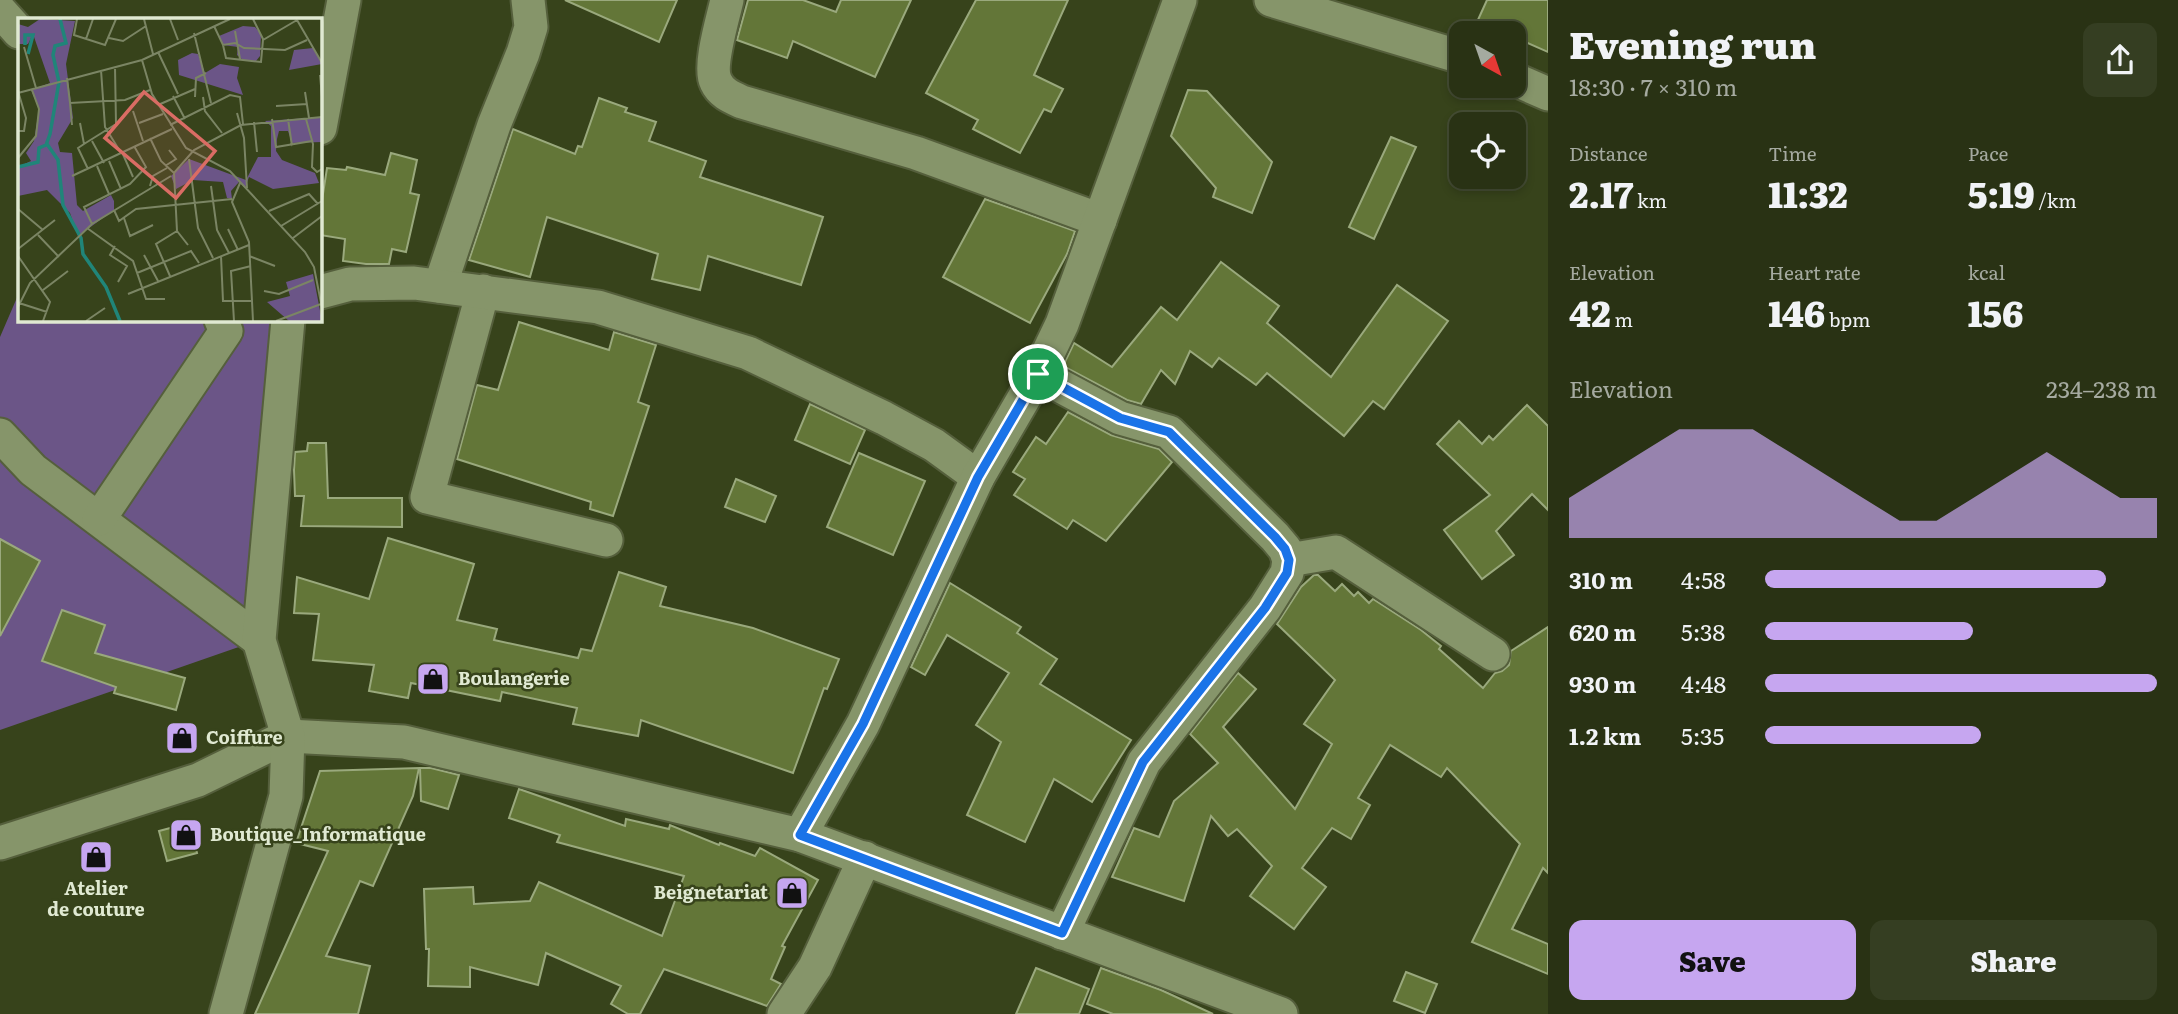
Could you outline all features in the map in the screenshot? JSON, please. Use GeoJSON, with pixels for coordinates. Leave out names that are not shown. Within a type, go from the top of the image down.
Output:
{"type":"FeatureCollection","features":[{"type":"Feature","properties":{"kind":"street"},"geometry":{"type":"LineString","coordinates":[[322,117],[344,0]]}},
{"type":"Feature","properties":{"kind":"street"},"geometry":{"type":"LineString","coordinates":[[440,286],[494,125],[523,54],[531,27],[528,0]]}},
{"type":"Feature","properties":{"kind":"street"},"geometry":{"type":"LineString","coordinates":[[727,0],[713,74],[719,88],[726,95],[754,106],[916,153],[1100,220]]}},
{"type":"Feature","properties":{"kind":"street"},"geometry":{"type":"LineString","coordinates":[[1271,0],[1449,53]]}},
{"type":"Feature","properties":{"kind":"street"},"geometry":{"type":"LineString","coordinates":[[800,835],[863,724],[978,477],[1038,374],[1062,324],[1179,1]]}},
{"type":"Feature","properties":{"kind":"street"},"geometry":{"type":"LineString","coordinates":[[0,11],[18,32]]}},
{"type":"Feature","properties":{"kind":"street"},"geometry":{"type":"LineString","coordinates":[[1526,84],[1548,94]]}},
{"type":"Feature","properties":{"kind":"street"},"geometry":{"type":"LineString","coordinates":[[322,291],[350,284],[383,282],[440,286],[598,307],[748,353],[884,418],[934,445],[978,477]]}},
{"type":"Feature","properties":{"kind":"street"},"geometry":{"type":"LineString","coordinates":[[483,291],[427,497],[606,540]]}},
{"type":"Feature","properties":{"kind":"street"},"geometry":{"type":"LineString","coordinates":[[99,519],[226,331],[222,322]]}},
{"type":"Feature","properties":{"kind":"street"},"geometry":{"type":"LineString","coordinates":[[226,1014],[286,796],[288,736],[259,640],[288,322]]}},
{"type":"Feature","properties":{"kind":"street"},"geometry":{"type":"LineString","coordinates":[[1038,374],[1120,418],[1169,432],[1275,537],[1285,549],[1289,560],[1287,573],[1265,608],[1143,762],[1062,933]]}},
{"type":"Feature","properties":{"kind":"street"},"geometry":{"type":"LineString","coordinates":[[0,435],[33,470],[259,640]]}},
{"type":"Feature","properties":{"kind":"street"},"geometry":{"type":"LineString","coordinates":[[1289,560],[1336,552],[1493,654]]}},
{"type":"Feature","properties":{"kind":"street"},"geometry":{"type":"LineString","coordinates":[[0,843],[198,780],[288,736],[404,742],[800,835],[1062,933],[1236,1006],[1281,1014]]}},
{"type":"Feature","properties":{"kind":"street"},"geometry":{"type":"LineString","coordinates":[[784,1014],[815,967],[865,858]]}},
{"type":"Feature","properties":{"kind":"shaded area"},"geometry":{"type":"Polygon","coordinates":[[[18,295],[18,322],[288,322],[259,640],[0,730],[0,337],[18,295]]]}},
{"type":"Feature","properties":{"kind":"building"},"geometry":{"type":"Polygon","coordinates":[[[565,0],[677,0],[659,42],[565,0]]]}},
{"type":"Feature","properties":{"kind":"building"},"geometry":{"type":"Polygon","coordinates":[[[748,0],[803,0],[836,12],[841,0],[911,0],[875,77],[793,41],[787,58],[737,40],[748,0]]]}},
{"type":"Feature","properties":{"kind":"building"},"geometry":{"type":"Polygon","coordinates":[[[976,0],[1068,0],[1034,75],[1063,89],[1051,112],[1044,109],[1020,153],[973,129],[978,120],[926,93],[976,0]]]}},
{"type":"Feature","properties":{"kind":"building"},"geometry":{"type":"Polygon","coordinates":[[[1487,0],[1548,0],[1548,52],[1526,42],[1526,21],[1477,21],[1487,0]]]}},
{"type":"Feature","properties":{"kind":"building"},"geometry":{"type":"Polygon","coordinates":[[[1188,90],[1207,91],[1272,162],[1252,213],[1213,197],[1216,188],[1171,136],[1188,90]]]}},
{"type":"Feature","properties":{"kind":"building"},"geometry":{"type":"Polygon","coordinates":[[[599,98],[627,108],[625,112],[656,122],[649,141],[706,161],[700,177],[823,217],[801,285],[708,256],[700,290],[652,279],[658,254],[547,217],[530,277],[469,260],[513,129],[575,154],[578,146],[582,147],[599,98]]]}},
{"type":"Feature","properties":{"kind":"building"},"geometry":{"type":"Polygon","coordinates":[[[1391,137],[1416,147],[1374,239],[1349,227],[1391,137]]]}},
{"type":"Feature","properties":{"kind":"building"},"geometry":{"type":"Polygon","coordinates":[[[391,153],[417,160],[410,193],[419,195],[406,252],[392,249],[389,264],[343,261],[345,239],[322,235],[322,200],[327,168],[346,170],[347,167],[385,175],[391,153]]]}},
{"type":"Feature","properties":{"kind":"building"},"geometry":{"type":"Polygon","coordinates":[[[985,199],[1075,231],[1067,254],[1030,323],[943,277],[985,199]]]}},
{"type":"Feature","properties":{"kind":"building"},"geometry":{"type":"Polygon","coordinates":[[[1221,262],[1279,306],[1267,323],[1331,377],[1397,285],[1448,321],[1384,409],[1373,401],[1344,436],[1267,373],[1256,385],[1219,358],[1212,367],[1190,351],[1175,384],[1161,370],[1141,404],[1127,400],[1063,366],[1074,343],[1112,367],[1161,307],[1177,320],[1221,262]]]}},
{"type":"Feature","properties":{"kind":"building"},"geometry":{"type":"Polygon","coordinates":[[[519,322],[609,350],[614,332],[656,345],[638,402],[649,406],[613,516],[590,509],[591,502],[457,459],[477,385],[498,390],[519,322]]]}},
{"type":"Feature","properties":{"kind":"building"},"geometry":{"type":"Polygon","coordinates":[[[810,404],[865,430],[850,464],[795,440],[810,404]]]}},
{"type":"Feature","properties":{"kind":"building"},"geometry":{"type":"Polygon","coordinates":[[[1527,405],[1548,426],[1548,510],[1532,494],[1496,531],[1514,555],[1482,579],[1444,530],[1490,495],[1437,444],[1459,421],[1482,444],[1489,436],[1493,440],[1527,405]]]}},
{"type":"Feature","properties":{"kind":"building"},"geometry":{"type":"Polygon","coordinates":[[[1068,412],[1111,435],[1159,449],[1172,462],[1106,541],[1073,520],[1067,529],[1014,495],[1025,479],[1013,472],[1036,437],[1046,444],[1068,412]]]}},
{"type":"Feature","properties":{"kind":"building"},"geometry":{"type":"Polygon","coordinates":[[[308,443],[326,443],[328,498],[402,498],[402,527],[301,526],[304,496],[295,496],[295,452],[307,451],[308,443]]]}},
{"type":"Feature","properties":{"kind":"building"},"geometry":{"type":"Polygon","coordinates":[[[859,453],[925,481],[893,555],[827,527],[859,453]]]}},
{"type":"Feature","properties":{"kind":"building"},"geometry":{"type":"Polygon","coordinates":[[[736,479],[776,496],[765,522],[725,507],[736,479]]]}},
{"type":"Feature","properties":{"kind":"building"},"geometry":{"type":"Polygon","coordinates":[[[388,538],[474,564],[457,620],[497,629],[494,640],[578,658],[581,649],[592,651],[619,572],[666,587],[660,606],[753,628],[839,659],[827,689],[824,688],[793,773],[641,720],[638,736],[573,724],[577,708],[502,692],[500,701],[411,683],[408,698],[369,691],[374,665],[313,660],[319,614],[294,613],[297,577],[369,599],[388,538]]]}},
{"type":"Feature","properties":{"kind":"building"},"geometry":{"type":"Polygon","coordinates":[[[0,539],[40,561],[0,636],[0,539]]]}},
{"type":"Feature","properties":{"kind":"building"},"geometry":{"type":"Polygon","coordinates":[[[1314,575],[1318,575],[1335,591],[1342,584],[1354,596],[1358,592],[1369,603],[1373,599],[1421,630],[1483,688],[1495,673],[1509,665],[1511,651],[1548,627],[1548,873],[1543,868],[1512,929],[1548,944],[1548,974],[1472,942],[1520,844],[1447,768],[1441,777],[1390,745],[1358,798],[1370,805],[1351,839],[1332,828],[1302,868],[1326,887],[1294,929],[1250,896],[1272,866],[1237,829],[1228,836],[1211,816],[1184,901],[1112,877],[1134,828],[1159,837],[1174,801],[1218,763],[1190,734],[1238,673],[1256,689],[1223,727],[1295,809],[1332,744],[1304,724],[1335,680],[1277,624],[1301,587],[1314,575]]]}},
{"type":"Feature","properties":{"kind":"building"},"geometry":{"type":"Polygon","coordinates":[[[950,583],[1021,627],[1017,633],[1057,659],[1040,684],[1131,740],[1092,802],[1054,779],[1025,842],[967,815],[1001,742],[976,725],[1009,673],[947,635],[925,675],[911,667],[950,583]]]}},
{"type":"Feature","properties":{"kind":"building"},"geometry":{"type":"Polygon","coordinates":[[[62,610],[105,625],[95,653],[185,678],[176,710],[114,693],[116,687],[42,661],[62,610]]]}},
{"type":"Feature","properties":{"kind":"building"},"geometry":{"type":"Polygon","coordinates":[[[419,768],[413,796],[373,886],[360,881],[326,956],[370,966],[358,1014],[255,1014],[328,851],[296,843],[320,771],[419,768]]]}},
{"type":"Feature","properties":{"kind":"building"},"geometry":{"type":"Polygon","coordinates":[[[420,768],[459,775],[448,809],[421,801],[420,768]]]}},
{"type":"Feature","properties":{"kind":"building"},"geometry":{"type":"Polygon","coordinates":[[[519,789],[625,826],[626,819],[669,829],[670,825],[755,856],[760,848],[818,880],[782,946],[785,947],[771,979],[781,984],[767,1006],[664,969],[640,1014],[628,1014],[611,1004],[621,986],[546,953],[538,985],[470,967],[470,987],[428,986],[429,949],[426,949],[424,889],[473,887],[474,904],[530,901],[539,882],[662,936],[684,876],[557,842],[560,835],[509,818],[519,789]]]}},
{"type":"Feature","properties":{"kind":"building"},"geometry":{"type":"Polygon","coordinates":[[[189,823],[197,853],[167,861],[159,831],[189,823]]]}},
{"type":"Feature","properties":{"kind":"building"},"geometry":{"type":"Polygon","coordinates":[[[1036,968],[1089,989],[1079,1014],[1016,1014],[1036,968]]]}},
{"type":"Feature","properties":{"kind":"building"},"geometry":{"type":"Polygon","coordinates":[[[1101,968],[1161,990],[1213,1014],[1113,1014],[1087,1004],[1101,968]]]}},
{"type":"Feature","properties":{"kind":"building"},"geometry":{"type":"Polygon","coordinates":[[[1406,972],[1437,984],[1425,1013],[1394,1001],[1406,972]]]}},
{"type":"Feature","properties":{"kind":"place","name":"Boulangerie"},"geometry":{"type":"Point","coordinates":[433,679]}},
{"type":"Feature","properties":{"kind":"place","name":"Coiffure"},"geometry":{"type":"Point","coordinates":[182,738]}},
{"type":"Feature","properties":{"kind":"place","name":"Boutique_Informatique"},"geometry":{"type":"Point","coordinates":[186,835]}},
{"type":"Feature","properties":{"kind":"place","name":"Atelier de couture"},"geometry":{"type":"Point","coordinates":[96,857]}},
{"type":"Feature","properties":{"kind":"place","name":"Beignetariat"},"geometry":{"type":"Point","coordinates":[792,893]}},
{"type":"Feature","properties":{"kind":"route"},"geometry":{"type":"LineString","coordinates":[[1038,374],[1120,418],[1169,432],[1275,537],[1285,549],[1289,560],[1287,573],[1265,608],[1143,762],[1062,933],[800,835],[863,724],[978,477],[1038,374]]}}]}
